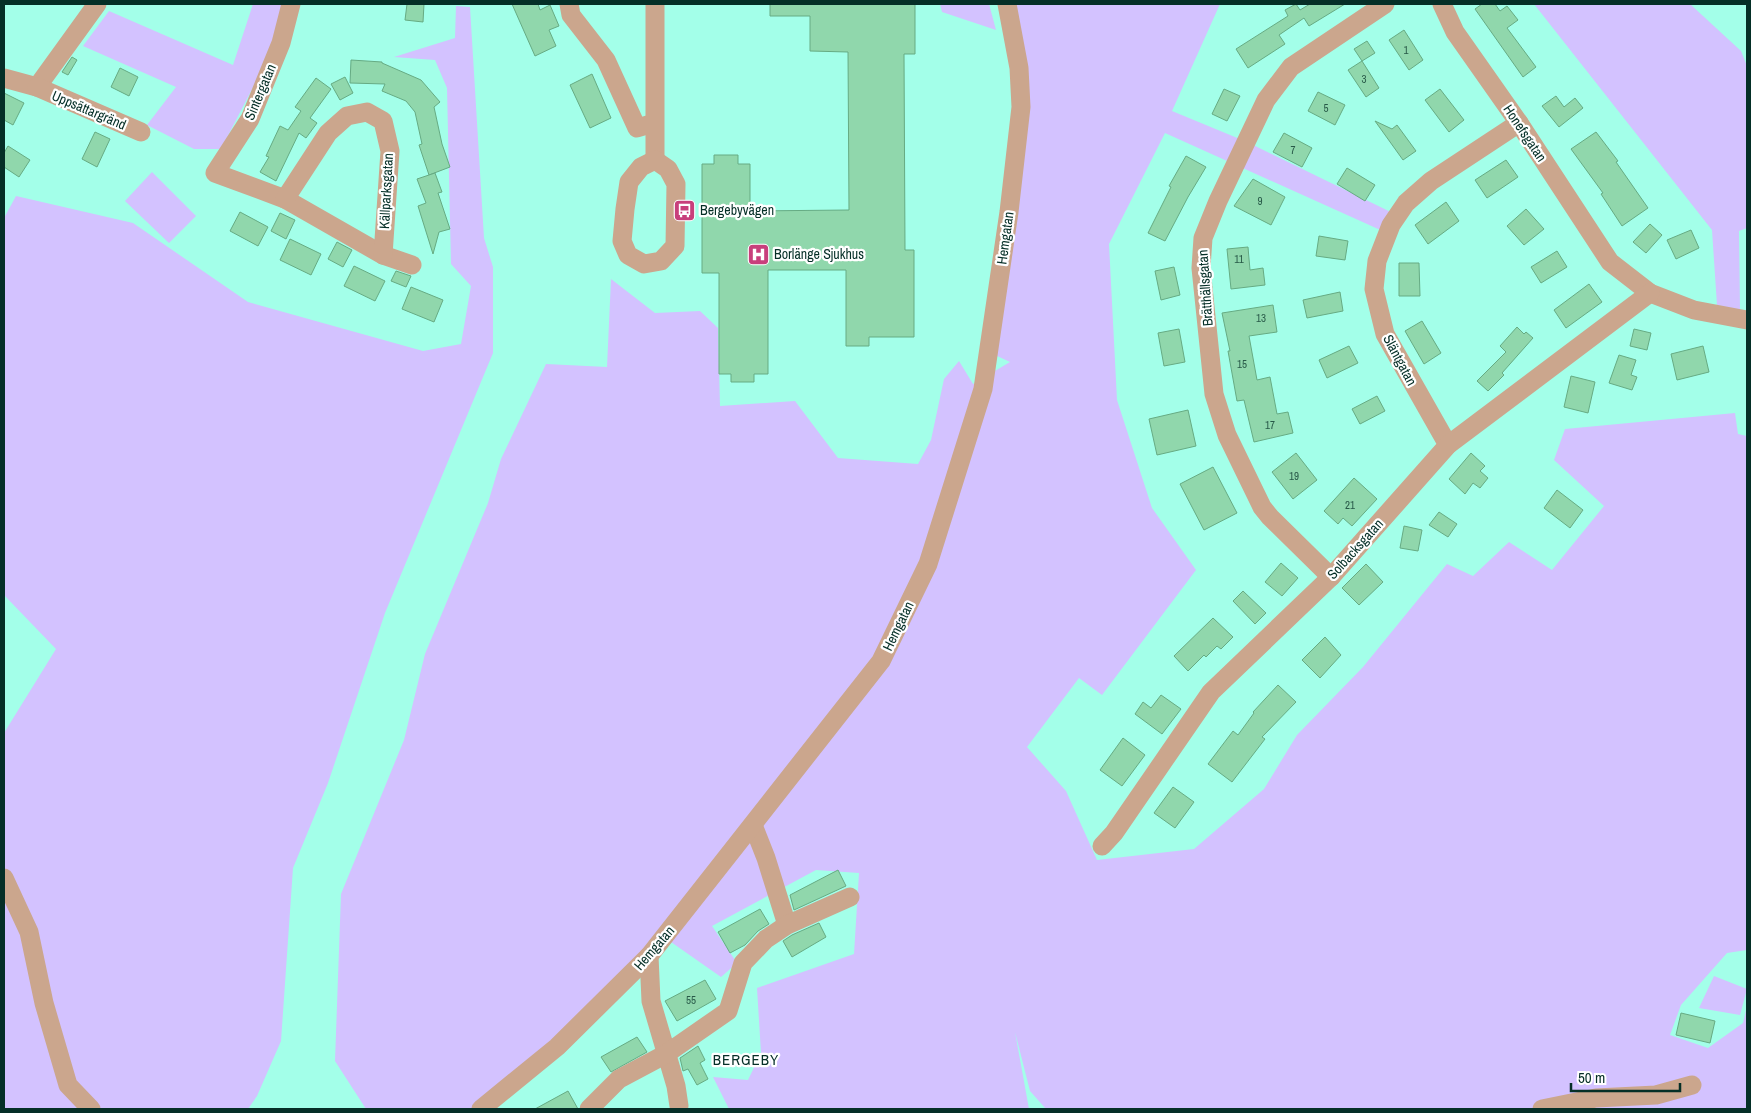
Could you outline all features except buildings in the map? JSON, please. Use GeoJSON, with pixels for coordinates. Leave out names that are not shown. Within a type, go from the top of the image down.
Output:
{"type":"FeatureCollection","features":[{"type":"Feature","properties":{"kind":"street"},"geometry":{"type":"LineString","coordinates":[[4,78],[37,87],[97,4]]}},
{"type":"Feature","properties":{"kind":"street","name":"Sintergatan"},"geometry":{"type":"LineString","coordinates":[[216,174],[250,119],[281,43],[291,4]]}},
{"type":"Feature","properties":{"kind":"street"},"geometry":{"type":"LineString","coordinates":[[569,4],[572,15],[606,60],[637,128],[654,123]]}},
{"type":"Feature","properties":{"kind":"street"},"geometry":{"type":"LineString","coordinates":[[655,4],[655,160]]}},
{"type":"Feature","properties":{"kind":"street","name":"Hemgatan"},"geometry":{"type":"LineString","coordinates":[[481,1109],[557,1047],[650,956],[881,661],[928,564],[982,389],[1009,212],[1020,107],[1018,68],[1007,4]]}},
{"type":"Feature","properties":{"kind":"street","name":"Brätthällsgatan"},"geometry":{"type":"LineString","coordinates":[[1330,577],[1270,517],[1262,506],[1226,435],[1214,394],[1201,268],[1203,238],[1218,201],[1266,100],[1291,67],[1385,4]]}},
{"type":"Feature","properties":{"kind":"street","name":"Honefsgatan"},"geometry":{"type":"LineString","coordinates":[[1442,4],[1455,32],[1519,123],[1610,262],[1650,293]]}},
{"type":"Feature","properties":{"kind":"street","name":"Uppsättargränd"},"geometry":{"type":"LineString","coordinates":[[37,87],[141,132]]}},
{"type":"Feature","properties":{"kind":"street","name":"Källparksgatan"},"geometry":{"type":"LineString","coordinates":[[285,199],[328,133],[347,116],[366,112],[383,122],[390,151],[383,255]]}},
{"type":"Feature","properties":{"kind":"street","name":"Släntgatan"},"geometry":{"type":"LineString","coordinates":[[1448,445],[1385,334],[1374,289],[1376,261],[1387,233],[1406,203],[1430,181],[1519,123]]}},
{"type":"Feature","properties":{"kind":"street"},"geometry":{"type":"LineString","coordinates":[[655,160],[668,169],[676,184],[675,246],[661,261],[644,264],[628,255],[622,241],[629,182],[641,167],[655,160]]}},
{"type":"Feature","properties":{"kind":"street","name":"Källparksgatan"},"geometry":{"type":"LineString","coordinates":[[216,174],[285,199],[383,255],[412,266]]}},
{"type":"Feature","properties":{"kind":"street"},"geometry":{"type":"LineString","coordinates":[[1650,293],[1694,310],[1747,320]]}},
{"type":"Feature","properties":{"kind":"street","name":"Solbacksgatan"},"geometry":{"type":"LineString","coordinates":[[1102,846],[1114,833],[1211,692],[1330,577],[1448,445],[1650,293]]}},
{"type":"Feature","properties":{"kind":"street"},"geometry":{"type":"LineString","coordinates":[[753,825],[766,858],[787,925]]}},
{"type":"Feature","properties":{"kind":"street"},"geometry":{"type":"LineString","coordinates":[[4,878],[29,932],[44,1003],[68,1085],[91,1109]]}},
{"type":"Feature","properties":{"kind":"street"},"geometry":{"type":"LineString","coordinates":[[589,1109],[619,1079],[666,1054],[728,1012],[742,963],[766,939],[787,925],[850,897]]}},
{"type":"Feature","properties":{"kind":"street"},"geometry":{"type":"LineString","coordinates":[[650,956],[651,1001],[676,1086],[679,1106]]}},
{"type":"Feature","properties":{"kind":"street"},"geometry":{"type":"LineString","coordinates":[[1542,1109],[1596,1098],[1656,1095],[1692,1085]]}},
{"type":"Feature","properties":{"kind":"shaded area"},"geometry":{"type":"Polygon","coordinates":[[[253,4],[286,4],[276,43],[221,149],[194,149],[147,125],[176,87],[83,46],[109,11],[233,65],[253,4]]]}},
{"type":"Feature","properties":{"kind":"shaded area"},"geometry":{"type":"Polygon","coordinates":[[[940,4],[989,4],[996,30],[942,12],[940,4]]]}},
{"type":"Feature","properties":{"kind":"shaded area"},"geometry":{"type":"Polygon","coordinates":[[[1013,4],[1220,4],[1172,111],[1247,142],[1401,217],[1387,233],[1165,133],[1109,244],[1117,400],[1152,508],[1196,570],[1102,695],[1079,678],[1027,747],[1066,791],[1097,860],[1194,849],[1264,789],[1297,735],[1363,667],[1447,564],[1473,576],[1509,542],[1552,570],[1604,506],[1554,460],[1565,429],[1735,413],[1738,434],[1747,436],[1747,950],[1727,953],[1681,1005],[1670,1035],[1708,1048],[1743,1023],[1747,1006],[1747,1109],[1046,1109],[1030,1091],[1015,1032],[1029,1109],[729,1109],[713,1077],[748,1080],[761,1053],[757,988],[854,954],[859,873],[816,870],[712,926],[737,963],[721,977],[661,935],[485,1109],[366,1109],[335,1061],[341,894],[404,740],[425,654],[488,503],[501,459],[546,364],[607,367],[611,279],[655,313],[700,311],[718,328],[720,406],[795,401],[838,458],[918,464],[931,440],[944,379],[959,361],[973,384],[1010,362],[995,355],[1014,207],[1013,4]]]}},
{"type":"Feature","properties":{"kind":"shaded area"},"geometry":{"type":"Polygon","coordinates":[[[1534,4],[1690,4],[1741,51],[1747,66],[1747,228],[1739,231],[1740,310],[1717,305],[1712,230],[1534,4]]]}},
{"type":"Feature","properties":{"kind":"shaded area"},"geometry":{"type":"Polygon","coordinates":[[[456,6],[470,7],[484,238],[493,267],[493,353],[385,613],[328,783],[293,868],[281,1041],[257,1096],[248,1109],[4,1109],[4,733],[56,649],[4,595],[4,218],[16,196],[133,223],[248,302],[423,351],[461,344],[471,286],[451,264],[447,88],[435,60],[394,57],[455,38],[456,6]]]}},
{"type":"Feature","properties":{"kind":"shaded area"},"geometry":{"type":"Polygon","coordinates":[[[152,172],[196,216],[169,243],[125,201],[152,172]]]}},
{"type":"Feature","properties":{"kind":"shaded area"},"geometry":{"type":"Polygon","coordinates":[[[1714,976],[1747,989],[1740,1015],[1699,1008],[1714,976]]]}},
{"type":"Feature","properties":{"kind":"place","name":"Bergebyvägen"},"geometry":{"type":"Point","coordinates":[684,210]}},
{"type":"Feature","properties":{"kind":"place","name":"Borlänge Sjukhus"},"geometry":{"type":"Point","coordinates":[758,254]}},
{"type":"Feature","properties":{"kind":"district","name":"BERGEBY"},"geometry":{"type":"Point","coordinates":[746,1059]}}]}
